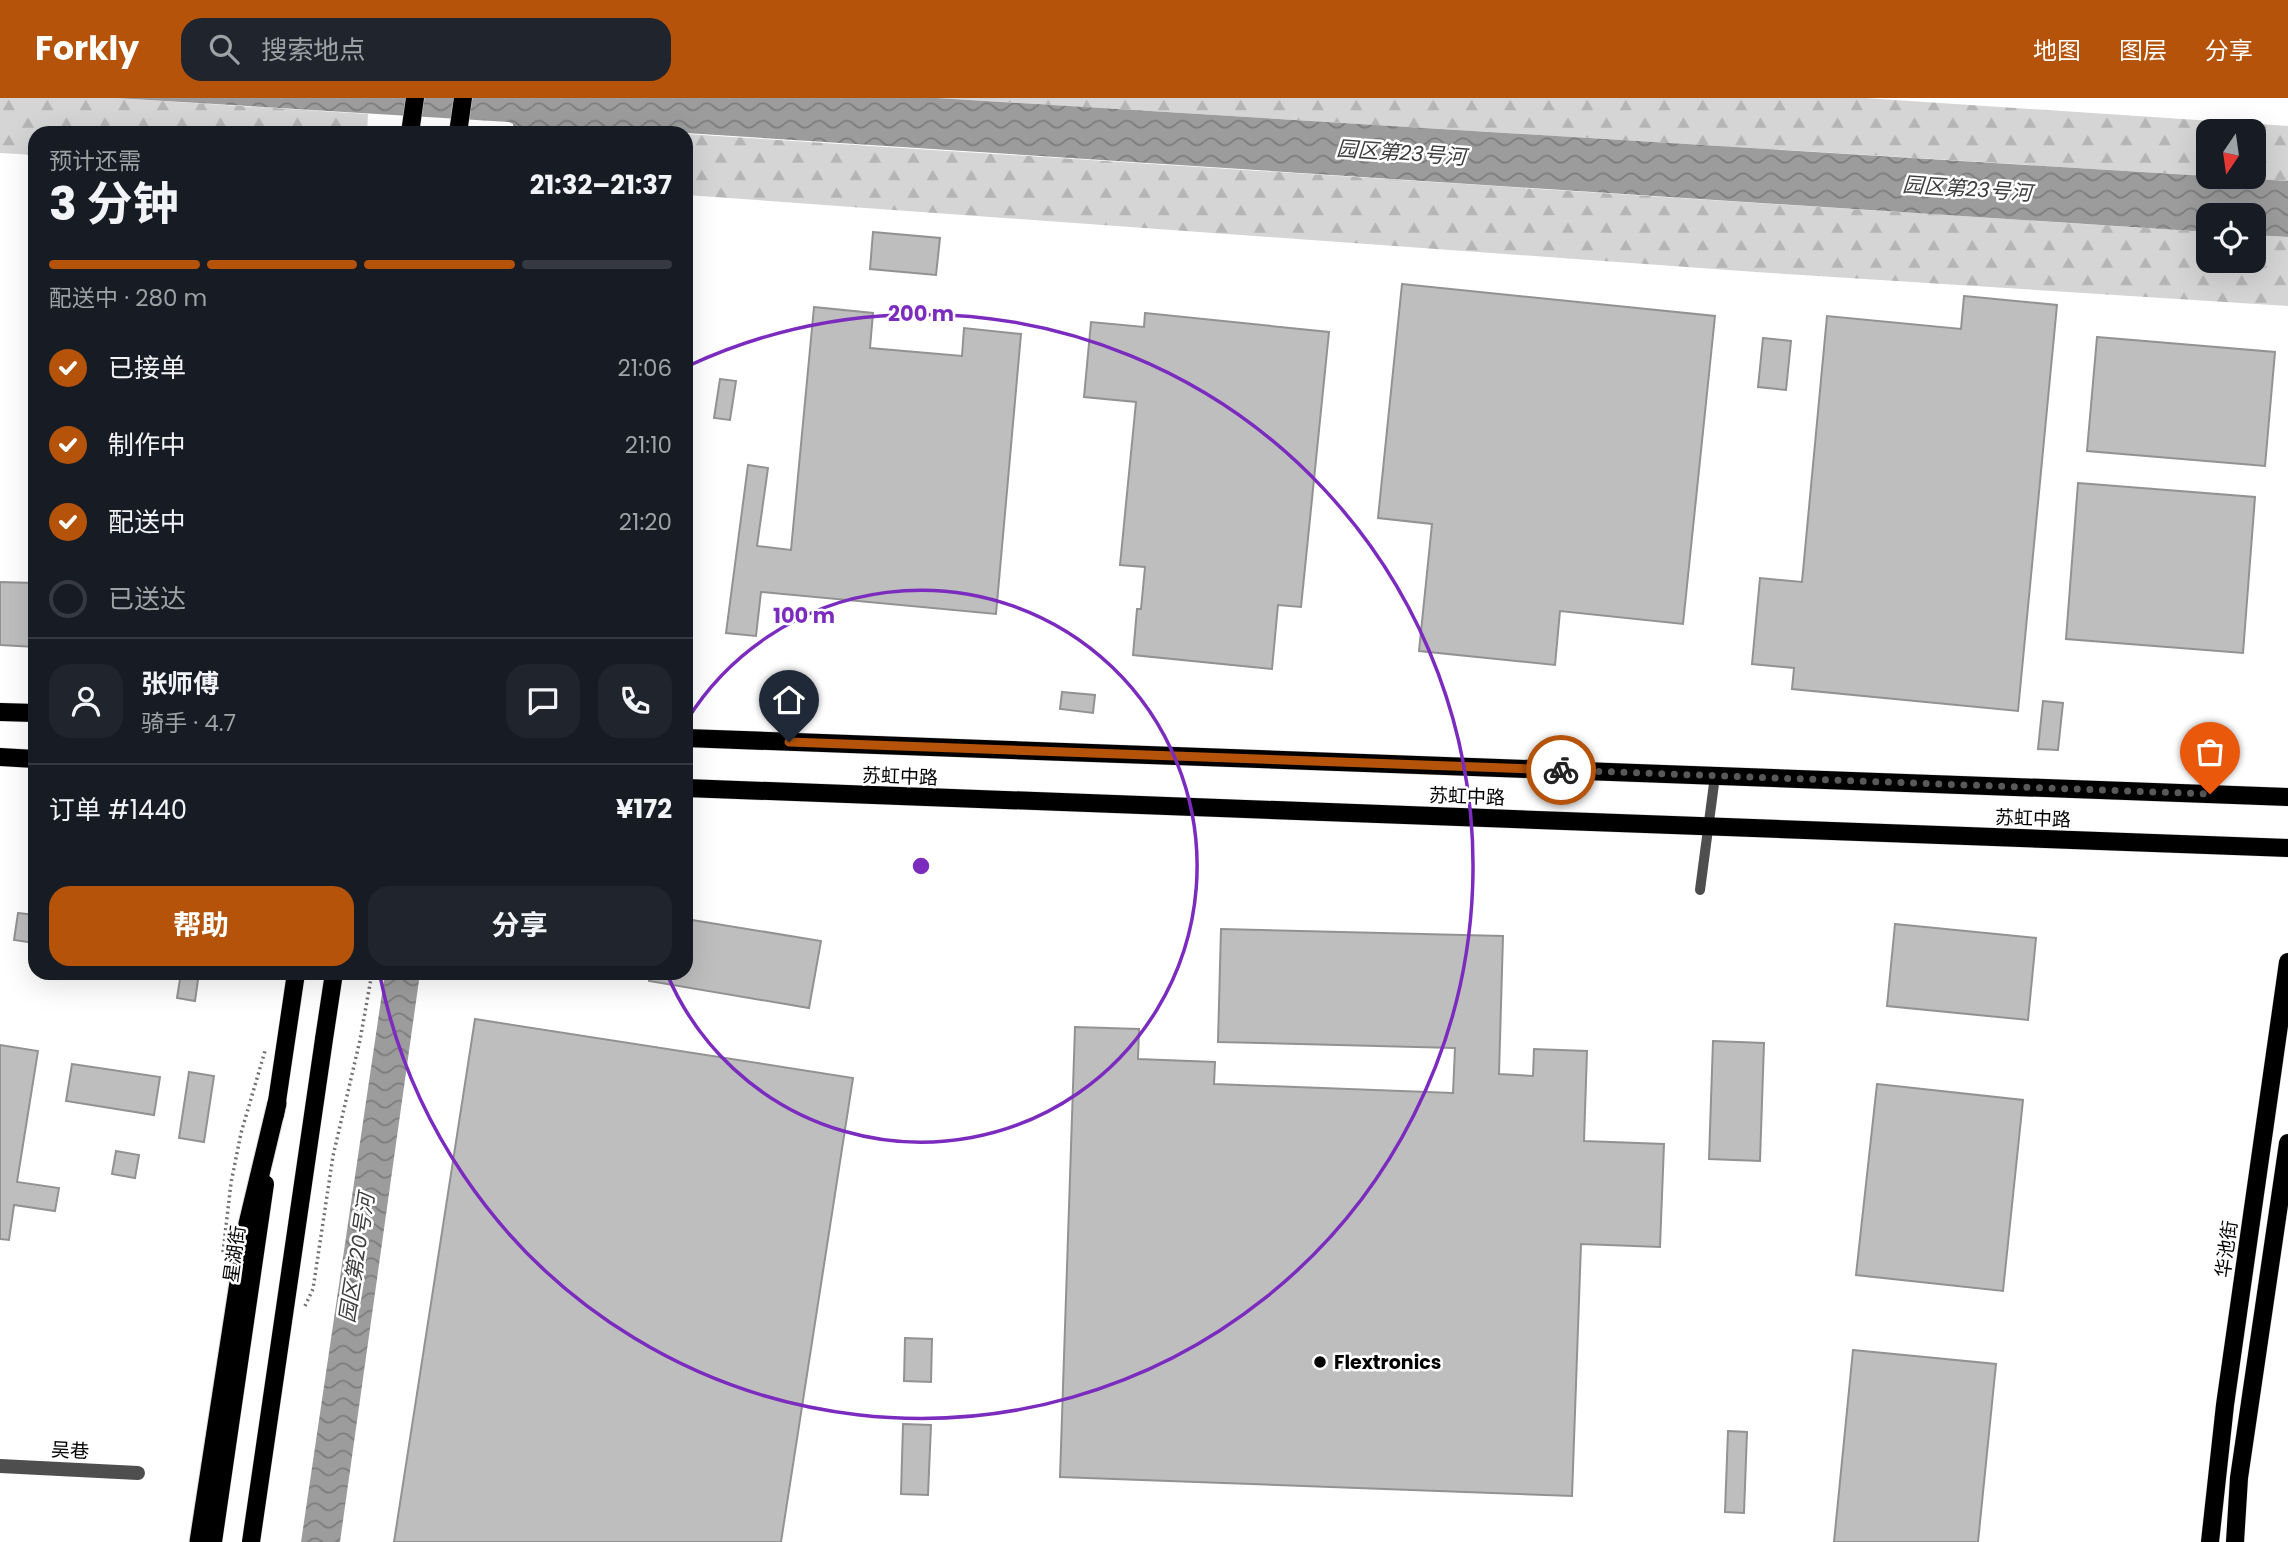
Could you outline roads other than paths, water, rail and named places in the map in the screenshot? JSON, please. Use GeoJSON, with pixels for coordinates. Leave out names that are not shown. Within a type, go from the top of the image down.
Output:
{"type":"FeatureCollection","features":[{"type":"Feature","properties":{"kind":"highway"},"geometry":{"type":"LineString","coordinates":[[200,1542],[248,1224],[277,1103]]}},
{"type":"Feature","properties":{"kind":"main road"},"geometry":{"type":"LineString","coordinates":[[411,126],[415,98]]}},
{"type":"Feature","properties":{"kind":"main road"},"geometry":{"type":"LineString","coordinates":[[459,126],[463,98]]}},
{"type":"Feature","properties":{"kind":"main road"},"geometry":{"type":"LineString","coordinates":[[0,712],[28,713]]}},
{"type":"Feature","properties":{"kind":"main road","name":"苏虹中路"},"geometry":{"type":"LineString","coordinates":[[693,738],[2288,797]]}},
{"type":"Feature","properties":{"kind":"main road"},"geometry":{"type":"LineString","coordinates":[[0,757],[28,759]]}},
{"type":"Feature","properties":{"kind":"main road","name":"苏虹中路"},"geometry":{"type":"LineString","coordinates":[[693,788],[2288,848]]}},
{"type":"Feature","properties":{"kind":"main road","name":"华池街"},"geometry":{"type":"LineString","coordinates":[[2210,1542],[2225,1405],[2288,962]]}},
{"type":"Feature","properties":{"kind":"main road","name":"星湖街"},"geometry":{"type":"LineString","coordinates":[[213,1542],[295,980]]}},
{"type":"Feature","properties":{"kind":"main road"},"geometry":{"type":"LineString","coordinates":[[251,1542],[333,980]]}},
{"type":"Feature","properties":{"kind":"main road"},"geometry":{"type":"LineString","coordinates":[[2235,1542],[2239,1478],[2288,1143]]}},
{"type":"Feature","properties":{"kind":"street","name":"吴巷"},"geometry":{"type":"LineString","coordinates":[[0,1466],[138,1473]]}},
{"type":"Feature","properties":{"kind":"lane"},"geometry":{"type":"LineString","coordinates":[[1700,890],[1715,776]]}},
{"type":"Feature","properties":{"kind":"water","name":"园区第23号河"},"geometry":{"type":"Polygon","coordinates":[[[115,98],[937,98],[2196,175],[2196,189],[2266,189],[2266,180],[2288,181],[2288,237],[2266,236],[2266,203],[2196,203],[2196,231],[693,133],[693,126],[513,124],[115,98]]]}},
{"type":"Feature","properties":{"kind":"water","name":"园区第20号河"},"geometry":{"type":"Polygon","coordinates":[[[384,980],[419,980],[340,1542],[301,1542],[384,980]]]}},
{"type":"Feature","properties":{"kind":"place","name":"Flextronics"},"geometry":{"type":"Point","coordinates":[1320,1362]}}]}
